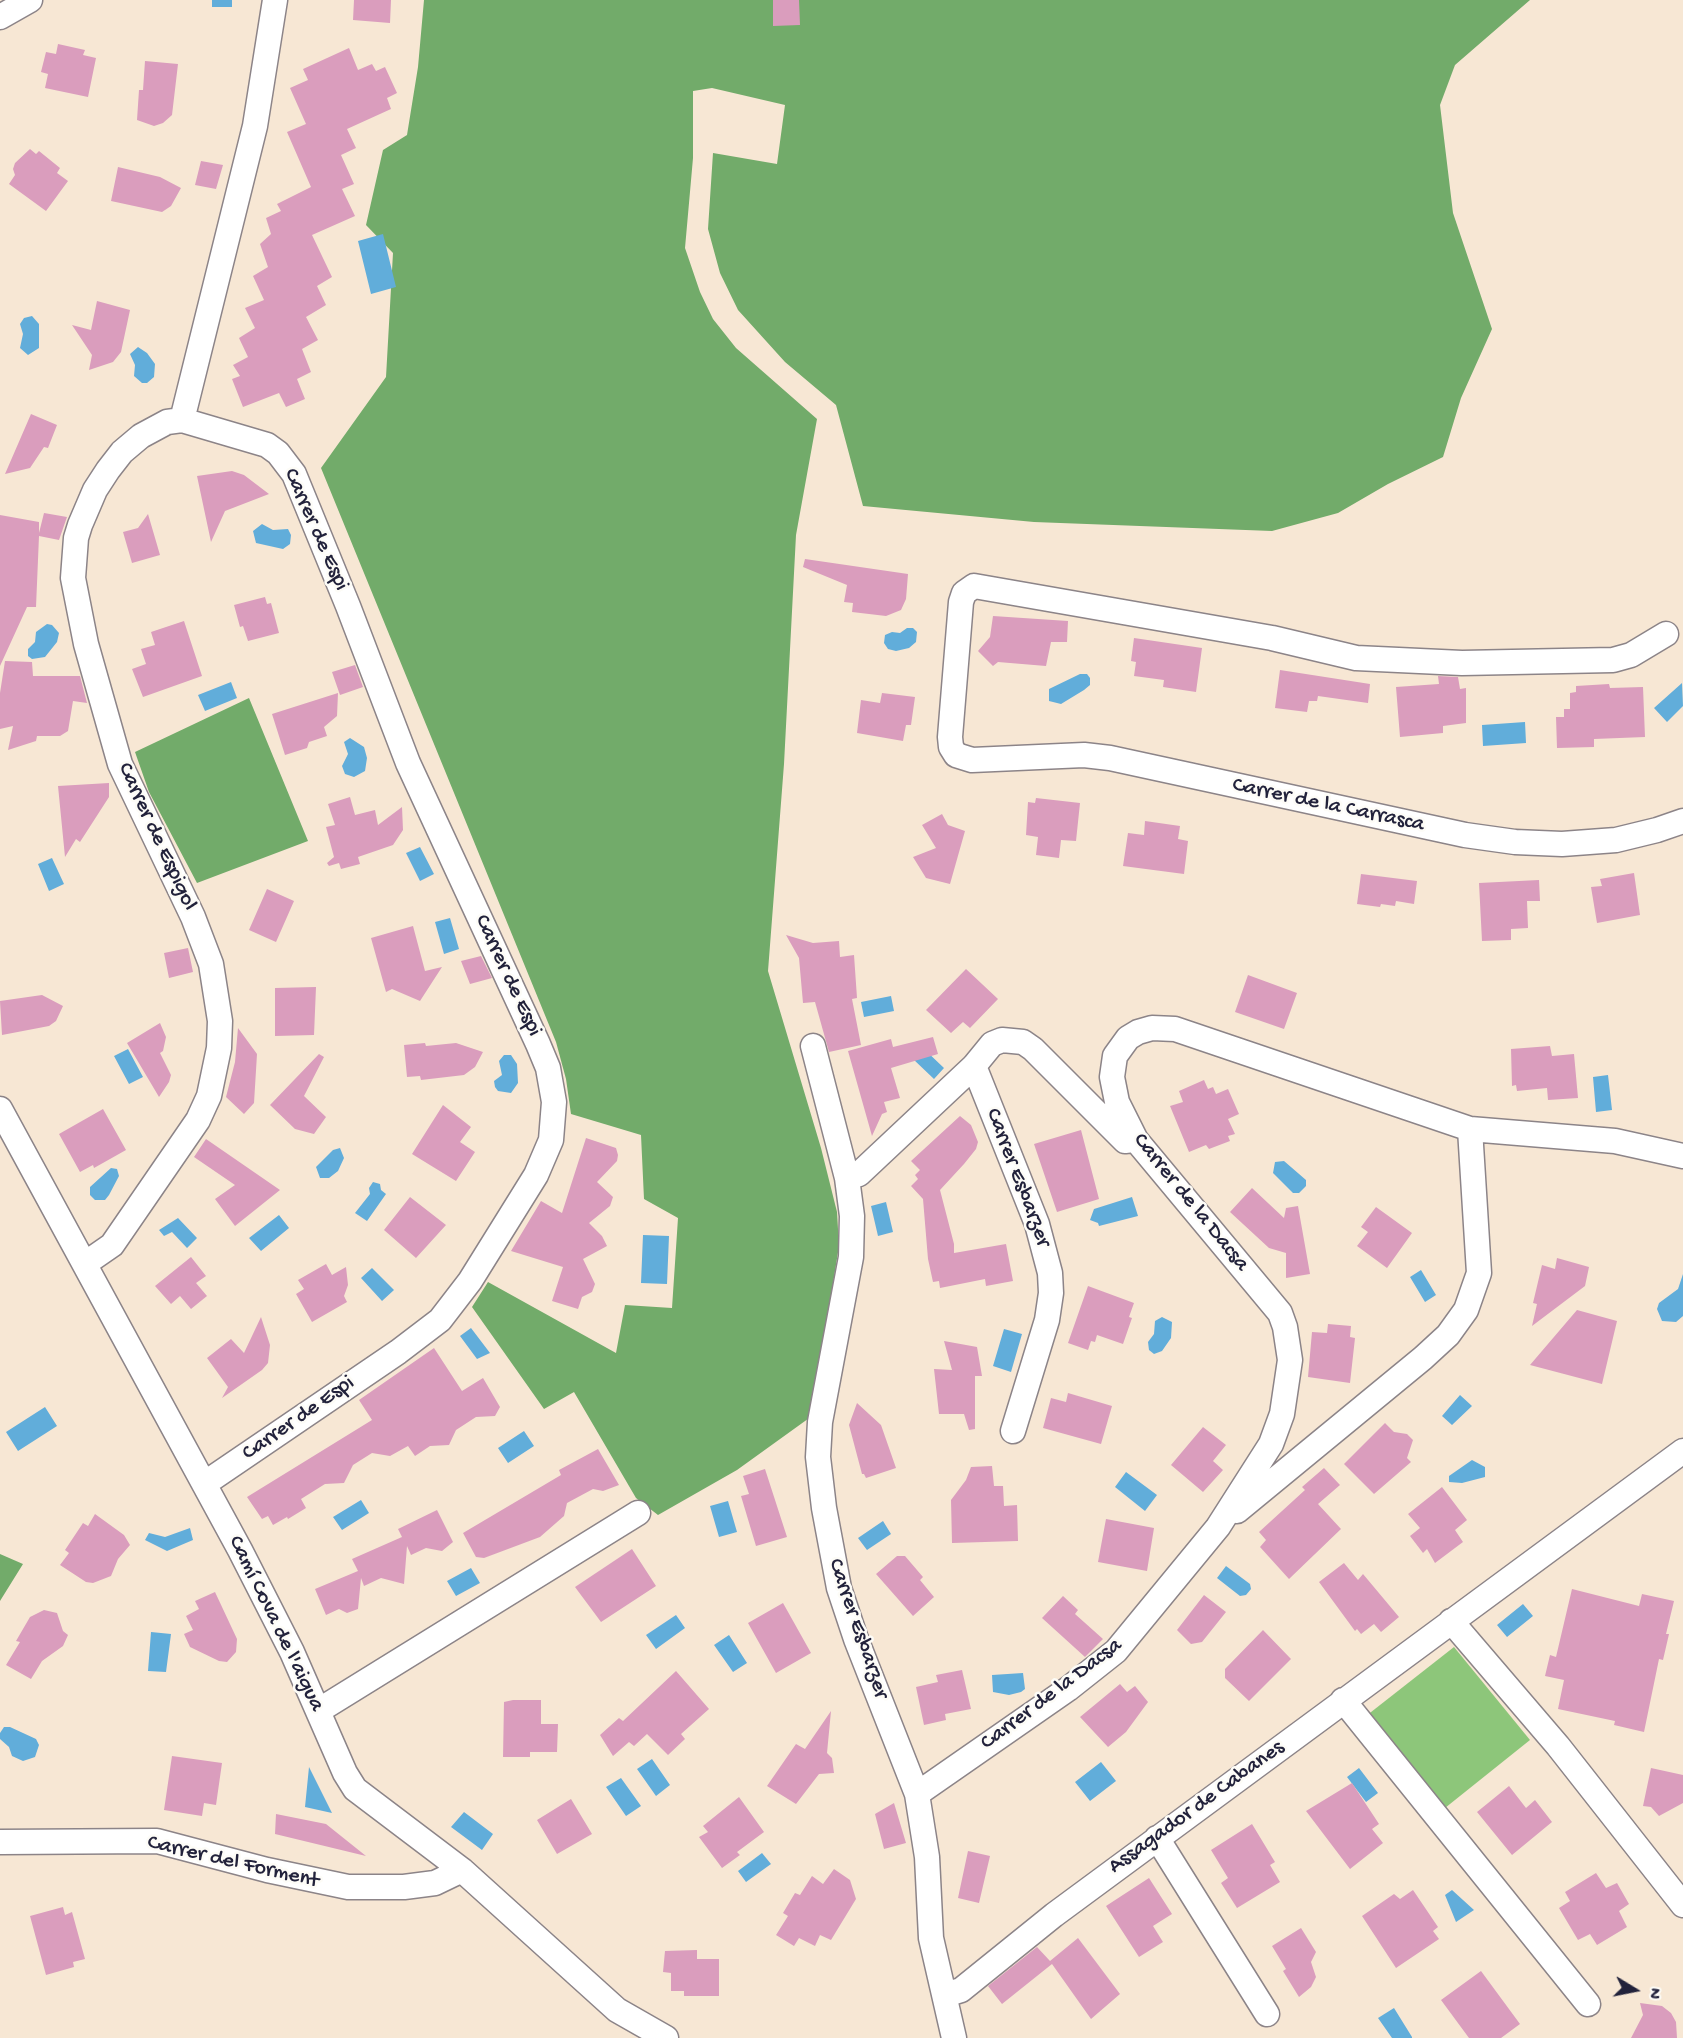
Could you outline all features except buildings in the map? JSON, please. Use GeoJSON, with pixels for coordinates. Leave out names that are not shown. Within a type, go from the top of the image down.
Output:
{"type":"FeatureCollection","features":[{"type":"Feature","properties":{"kind":"street"},"geometry":{"type":"LineString","coordinates":[[0,17],[30,0]]}},
{"type":"Feature","properties":{"kind":"street"},"geometry":{"type":"LineString","coordinates":[[182,420],[255,126],[275,0]]}},
{"type":"Feature","properties":{"kind":"street","name":"Carrer de Espigol"},"geometry":{"type":"LineString","coordinates":[[86,1263],[112,1245],[198,1120],[209,1096],[219,1048],[220,1021],[211,964],[194,917],[120,764],[86,644],[73,578],[76,538],[80,525],[95,490],[108,470],[122,452],[141,436],[167,422],[182,420]]}},
{"type":"Feature","properties":{"kind":"street","name":"Carrer de Espi"},"geometry":{"type":"LineString","coordinates":[[182,420],[267,445],[278,453],[294,474],[408,763],[548,1068],[554,1102],[551,1140],[536,1175],[470,1281],[441,1320],[398,1352],[204,1484]]}},
{"type":"Feature","properties":{"kind":"street","name":"Carrer de la Carrasca"},"geometry":{"type":"LineString","coordinates":[[1666,634],[1631,655],[1613,660],[1462,663],[1356,658],[1272,638],[1094,608],[996,588],[974,586],[964,593],[961,602],[950,737],[951,747],[956,755],[972,760],[1084,755],[1110,758],[1465,835],[1515,842],[1562,844],[1616,840],[1658,830],[1683,821]]}},
{"type":"Feature","properties":{"kind":"street","name":"Carrer de la Dacsa"},"geometry":{"type":"LineString","coordinates":[[917,1794],[1105,1661],[1127,1639],[1218,1527],[1271,1444],[1286,1397],[1290,1360],[1285,1326],[1272,1301],[1203,1223],[1136,1140],[1113,1090],[1115,1056],[1121,1046],[1138,1032],[1164,1028],[1175,1029],[1470,1129],[1615,1140],[1683,1156]]}},
{"type":"Feature","properties":{"kind":"street"},"geometry":{"type":"LineString","coordinates":[[847,1178],[859,1174],[974,1066],[992,1044],[1002,1040],[1023,1042],[1125,1141],[1136,1140]]}},
{"type":"Feature","properties":{"kind":"street","name":"Carrer Esbarzer"},"geometry":{"type":"LineString","coordinates":[[813,1046],[847,1178],[852,1216],[852,1243],[820,1422],[818,1457],[824,1508],[839,1587],[856,1639],[917,1794],[927,1857],[931,1938],[954,2038]]}},
{"type":"Feature","properties":{"kind":"street","name":"Carrer Esbarzer"},"geometry":{"type":"LineString","coordinates":[[974,1066],[1037,1224],[1050,1273],[1051,1293],[1047,1320],[1013,1431]]}},
{"type":"Feature","properties":{"kind":"street","name":"Camí Cova de l'aigua"},"geometry":{"type":"LineString","coordinates":[[0,1109],[86,1263],[204,1484],[292,1652],[345,1773],[362,1797],[462,1870],[611,2005],[630,2019],[666,2038]]}},
{"type":"Feature","properties":{"kind":"street","name":"Carrer de la Dacsa"},"geometry":{"type":"LineString","coordinates":[[1218,1527],[1423,1358],[1448,1335],[1466,1310],[1479,1273],[1470,1129]]}},
{"type":"Feature","properties":{"kind":"street","name":"Assagador de Cabanes"},"geometry":{"type":"LineString","coordinates":[[945,1995],[961,1990],[1054,1915],[1157,1838],[1683,1451]]}},
{"type":"Feature","properties":{"kind":"street"},"geometry":{"type":"LineString","coordinates":[[318,1711],[638,1513]]}},
{"type":"Feature","properties":{"kind":"street"},"geometry":{"type":"LineString","coordinates":[[1451,1621],[1558,1746],[1683,1905]]}},
{"type":"Feature","properties":{"kind":"street"},"geometry":{"type":"LineString","coordinates":[[1343,1700],[1588,2004]]}},
{"type":"Feature","properties":{"kind":"street"},"geometry":{"type":"LineString","coordinates":[[1157,1838],[1267,2014]]}},
{"type":"Feature","properties":{"kind":"street","name":"Carrer del Forment"},"geometry":{"type":"LineString","coordinates":[[0,1842],[157,1841],[267,1870],[348,1887],[411,1886],[435,1882],[462,1870]]}},
{"type":"Feature","properties":{"kind":"green space"},"geometry":{"type":"Polygon","coordinates":[[[424,0],[1530,0],[1455,65],[1440,105],[1453,213],[1492,329],[1461,398],[1443,457],[1388,484],[1338,513],[1272,531],[1034,522],[863,506],[836,405],[785,362],[738,310],[720,273],[708,229],[713,153],[777,164],[785,105],[712,88],[693,91],[693,158],[685,248],[700,292],[713,319],[736,348],[817,419],[796,535],[784,764],[768,971],[821,1148],[837,1212],[839,1246],[812,1416],[737,1470],[658,1515],[636,1498],[574,1392],[544,1409],[472,1307],[488,1282],[616,1353],[625,1305],[672,1308],[678,1218],[644,1199],[641,1135],[571,1114],[566,1079],[556,1042],[321,468],[386,377],[393,253],[366,225],[383,150],[407,135],[418,67],[424,0]]]}},
{"type":"Feature","properties":{"kind":"green space"},"geometry":{"type":"Polygon","coordinates":[[[249,698],[308,841],[197,883],[149,792],[135,752],[249,698]]]}},
{"type":"Feature","properties":{"kind":"green space"},"geometry":{"type":"Polygon","coordinates":[[[0,1554],[23,1564],[0,1601],[0,1554]]]}},
{"type":"Feature","properties":{"kind":"green space"},"geometry":{"type":"Polygon","coordinates":[[[1454,1647],[1530,1740],[1445,1808],[1366,1716],[1454,1647]]]}},
{"type":"Feature","properties":{"kind":"water"},"geometry":{"type":"Polygon","coordinates":[[[212,0],[232,0],[232,7],[212,7],[212,0]]]}},
{"type":"Feature","properties":{"kind":"water"},"geometry":{"type":"Polygon","coordinates":[[[383,234],[396,287],[371,294],[358,241],[383,234]]]}},
{"type":"Feature","properties":{"kind":"water"},"geometry":{"type":"Polygon","coordinates":[[[32,316],[39,324],[39,348],[28,355],[20,348],[23,334],[20,324],[24,318],[32,316]]]}},
{"type":"Feature","properties":{"kind":"water"},"geometry":{"type":"Polygon","coordinates":[[[138,347],[147,353],[155,364],[154,377],[147,383],[142,383],[134,376],[135,365],[130,354],[138,347]]]}},
{"type":"Feature","properties":{"kind":"water"},"geometry":{"type":"Polygon","coordinates":[[[262,524],[273,530],[288,529],[291,535],[290,544],[283,549],[256,543],[253,531],[262,524]]]}},
{"type":"Feature","properties":{"kind":"water"},"geometry":{"type":"Polygon","coordinates":[[[47,624],[52,625],[59,633],[57,642],[45,657],[32,659],[28,656],[28,649],[35,642],[36,632],[47,624]]]}},
{"type":"Feature","properties":{"kind":"water"},"geometry":{"type":"Polygon","coordinates":[[[907,628],[913,628],[917,632],[916,642],[909,648],[896,651],[888,649],[884,643],[885,635],[892,632],[900,633],[907,628]]]}},
{"type":"Feature","properties":{"kind":"water"},"geometry":{"type":"Polygon","coordinates":[[[1080,674],[1087,674],[1090,678],[1090,685],[1061,704],[1049,701],[1049,689],[1080,674]]]}},
{"type":"Feature","properties":{"kind":"water"},"geometry":{"type":"Polygon","coordinates":[[[231,682],[237,698],[205,711],[198,695],[231,682]]]}},
{"type":"Feature","properties":{"kind":"water"},"geometry":{"type":"Polygon","coordinates":[[[1682,683],[1683,706],[1667,722],[1654,708],[1682,683]]]}},
{"type":"Feature","properties":{"kind":"water"},"geometry":{"type":"Polygon","coordinates":[[[1525,722],[1526,743],[1483,746],[1482,725],[1525,722]]]}},
{"type":"Feature","properties":{"kind":"water"},"geometry":{"type":"Polygon","coordinates":[[[350,738],[364,747],[367,758],[365,771],[354,777],[345,774],[342,766],[348,754],[344,742],[350,738]]]}},
{"type":"Feature","properties":{"kind":"water"},"geometry":{"type":"Polygon","coordinates":[[[420,847],[434,874],[420,881],[406,853],[420,847]]]}},
{"type":"Feature","properties":{"kind":"water"},"geometry":{"type":"Polygon","coordinates":[[[52,858],[64,884],[49,891],[38,864],[52,858]]]}},
{"type":"Feature","properties":{"kind":"water"},"geometry":{"type":"Polygon","coordinates":[[[450,918],[459,949],[444,954],[435,922],[450,918]]]}},
{"type":"Feature","properties":{"kind":"water"},"geometry":{"type":"Polygon","coordinates":[[[891,996],[894,1011],[864,1017],[861,1002],[891,996]]]}},
{"type":"Feature","properties":{"kind":"water"},"geometry":{"type":"Polygon","coordinates":[[[923,1048],[944,1068],[934,1079],[913,1059],[923,1048]]]}},
{"type":"Feature","properties":{"kind":"water"},"geometry":{"type":"Polygon","coordinates":[[[128,1049],[143,1077],[129,1084],[114,1056],[128,1049]]]}},
{"type":"Feature","properties":{"kind":"water"},"geometry":{"type":"Polygon","coordinates":[[[504,1055],[511,1055],[517,1064],[518,1083],[511,1093],[498,1091],[495,1087],[494,1081],[502,1075],[499,1061],[504,1055]]]}},
{"type":"Feature","properties":{"kind":"water"},"geometry":{"type":"Polygon","coordinates":[[[1608,1075],[1612,1110],[1596,1112],[1593,1077],[1608,1075]]]}},
{"type":"Feature","properties":{"kind":"water"},"geometry":{"type":"Polygon","coordinates":[[[340,1148],[344,1158],[338,1171],[329,1178],[320,1178],[316,1167],[333,1150],[340,1148]]]}},
{"type":"Feature","properties":{"kind":"water"},"geometry":{"type":"Polygon","coordinates":[[[1284,1161],[1306,1180],[1306,1186],[1299,1193],[1293,1193],[1273,1173],[1275,1162],[1284,1161]]]}},
{"type":"Feature","properties":{"kind":"water"},"geometry":{"type":"Polygon","coordinates":[[[111,1168],[117,1169],[119,1176],[105,1200],[95,1200],[90,1195],[90,1187],[111,1168]]]}},
{"type":"Feature","properties":{"kind":"water"},"geometry":{"type":"Polygon","coordinates":[[[373,1182],[380,1184],[381,1190],[386,1194],[367,1221],[355,1213],[370,1194],[369,1188],[373,1182]]]}},
{"type":"Feature","properties":{"kind":"water"},"geometry":{"type":"Polygon","coordinates":[[[1132,1197],[1138,1216],[1099,1226],[1098,1223],[1090,1220],[1094,1209],[1132,1197]]]}},
{"type":"Feature","properties":{"kind":"water"},"geometry":{"type":"Polygon","coordinates":[[[886,1202],[893,1232],[878,1236],[871,1206],[886,1202]]]}},
{"type":"Feature","properties":{"kind":"water"},"geometry":{"type":"Polygon","coordinates":[[[279,1215],[289,1228],[261,1251],[249,1238],[279,1215]]]}},
{"type":"Feature","properties":{"kind":"water"},"geometry":{"type":"Polygon","coordinates":[[[178,1218],[197,1238],[187,1248],[172,1232],[164,1236],[159,1230],[178,1218]]]}},
{"type":"Feature","properties":{"kind":"water"},"geometry":{"type":"Polygon","coordinates":[[[643,1235],[669,1236],[667,1284],[641,1283],[643,1235]]]}},
{"type":"Feature","properties":{"kind":"water"},"geometry":{"type":"Polygon","coordinates":[[[372,1268],[394,1290],[382,1301],[361,1278],[372,1268]]]}},
{"type":"Feature","properties":{"kind":"water"},"geometry":{"type":"Polygon","coordinates":[[[1421,1270],[1436,1295],[1425,1302],[1410,1277],[1421,1270]]]}},
{"type":"Feature","properties":{"kind":"water"},"geometry":{"type":"Polygon","coordinates":[[[1683,1274],[1683,1316],[1676,1322],[1662,1321],[1657,1309],[1659,1303],[1678,1289],[1683,1274]]]}},
{"type":"Feature","properties":{"kind":"water"},"geometry":{"type":"Polygon","coordinates":[[[1162,1317],[1172,1322],[1171,1338],[1162,1351],[1154,1354],[1149,1350],[1148,1342],[1154,1334],[1155,1321],[1162,1317]]]}},
{"type":"Feature","properties":{"kind":"water"},"geometry":{"type":"Polygon","coordinates":[[[471,1328],[490,1353],[477,1359],[460,1336],[471,1328]]]}},
{"type":"Feature","properties":{"kind":"water"},"geometry":{"type":"Polygon","coordinates":[[[1004,1329],[1022,1334],[1011,1372],[993,1366],[1004,1329]]]}},
{"type":"Feature","properties":{"kind":"water"},"geometry":{"type":"Polygon","coordinates":[[[1460,1395],[1472,1406],[1452,1425],[1442,1416],[1460,1395]]]}},
{"type":"Feature","properties":{"kind":"water"},"geometry":{"type":"Polygon","coordinates":[[[45,1407],[57,1426],[18,1451],[6,1432],[45,1407]]]}},
{"type":"Feature","properties":{"kind":"water"},"geometry":{"type":"Polygon","coordinates":[[[524,1431],[534,1446],[508,1463],[498,1448],[524,1431]]]}},
{"type":"Feature","properties":{"kind":"water"},"geometry":{"type":"Polygon","coordinates":[[[1472,1460],[1485,1467],[1485,1477],[1462,1483],[1449,1482],[1449,1476],[1472,1460]]]}},
{"type":"Feature","properties":{"kind":"water"},"geometry":{"type":"Polygon","coordinates":[[[1126,1472],[1157,1495],[1145,1511],[1115,1487],[1126,1472]]]}},
{"type":"Feature","properties":{"kind":"water"},"geometry":{"type":"Polygon","coordinates":[[[361,1500],[369,1513],[342,1530],[333,1517],[361,1500]]]}},
{"type":"Feature","properties":{"kind":"water"},"geometry":{"type":"Polygon","coordinates":[[[728,1501],[737,1532],[719,1537],[710,1506],[728,1501]]]}},
{"type":"Feature","properties":{"kind":"water"},"geometry":{"type":"Polygon","coordinates":[[[883,1521],[891,1534],[867,1550],[858,1538],[883,1521]]]}},
{"type":"Feature","properties":{"kind":"water"},"geometry":{"type":"Polygon","coordinates":[[[190,1528],[193,1540],[167,1551],[145,1540],[149,1533],[165,1537],[190,1528]]]}},
{"type":"Feature","properties":{"kind":"water"},"geometry":{"type":"Polygon","coordinates":[[[1226,1566],[1250,1584],[1251,1589],[1246,1595],[1240,1596],[1217,1578],[1226,1566]]]}},
{"type":"Feature","properties":{"kind":"water"},"geometry":{"type":"Polygon","coordinates":[[[471,1568],[480,1583],[456,1596],[447,1581],[471,1568]]]}},
{"type":"Feature","properties":{"kind":"water"},"geometry":{"type":"Polygon","coordinates":[[[1523,1604],[1533,1616],[1507,1637],[1497,1625],[1523,1604]]]}},
{"type":"Feature","properties":{"kind":"water"},"geometry":{"type":"Polygon","coordinates":[[[676,1615],[685,1628],[656,1649],[646,1635],[676,1615]]]}},
{"type":"Feature","properties":{"kind":"water"},"geometry":{"type":"Polygon","coordinates":[[[151,1632],[171,1634],[166,1672],[148,1671],[151,1632]]]}},
{"type":"Feature","properties":{"kind":"water"},"geometry":{"type":"Polygon","coordinates":[[[729,1635],[747,1663],[733,1672],[714,1645],[729,1635]]]}},
{"type":"Feature","properties":{"kind":"water"},"geometry":{"type":"Polygon","coordinates":[[[1023,1673],[1025,1689],[1021,1692],[1009,1695],[993,1692],[992,1675],[1023,1673]]]}},
{"type":"Feature","properties":{"kind":"water"},"geometry":{"type":"Polygon","coordinates":[[[4,1727],[10,1727],[36,1739],[39,1745],[35,1757],[23,1761],[12,1756],[9,1747],[0,1739],[0,1733],[4,1727]]]}},
{"type":"Feature","properties":{"kind":"water"},"geometry":{"type":"Polygon","coordinates":[[[652,1759],[670,1785],[656,1796],[637,1769],[652,1759]]]}},
{"type":"Feature","properties":{"kind":"water"},"geometry":{"type":"Polygon","coordinates":[[[1101,1762],[1116,1781],[1090,1801],[1075,1782],[1101,1762]]]}},
{"type":"Feature","properties":{"kind":"water"},"geometry":{"type":"Polygon","coordinates":[[[309,1767],[332,1813],[305,1807],[309,1767]]]}},
{"type":"Feature","properties":{"kind":"water"},"geometry":{"type":"Polygon","coordinates":[[[1359,1768],[1378,1793],[1366,1802],[1347,1777],[1359,1768]]]}},
{"type":"Feature","properties":{"kind":"water"},"geometry":{"type":"Polygon","coordinates":[[[621,1778],[641,1806],[626,1816],[606,1787],[621,1778]]]}},
{"type":"Feature","properties":{"kind":"water"},"geometry":{"type":"Polygon","coordinates":[[[464,1812],[493,1834],[482,1850],[451,1827],[464,1812]]]}},
{"type":"Feature","properties":{"kind":"water"},"geometry":{"type":"Polygon","coordinates":[[[762,1853],[771,1864],[746,1882],[738,1871],[762,1853]]]}},
{"type":"Feature","properties":{"kind":"water"},"geometry":{"type":"Polygon","coordinates":[[[1452,1890],[1474,1910],[1456,1922],[1445,1895],[1452,1890]]]}},
{"type":"Feature","properties":{"kind":"water"},"geometry":{"type":"Polygon","coordinates":[[[1394,2008],[1412,2038],[1392,2038],[1378,2018],[1394,2008]]]}}]}
